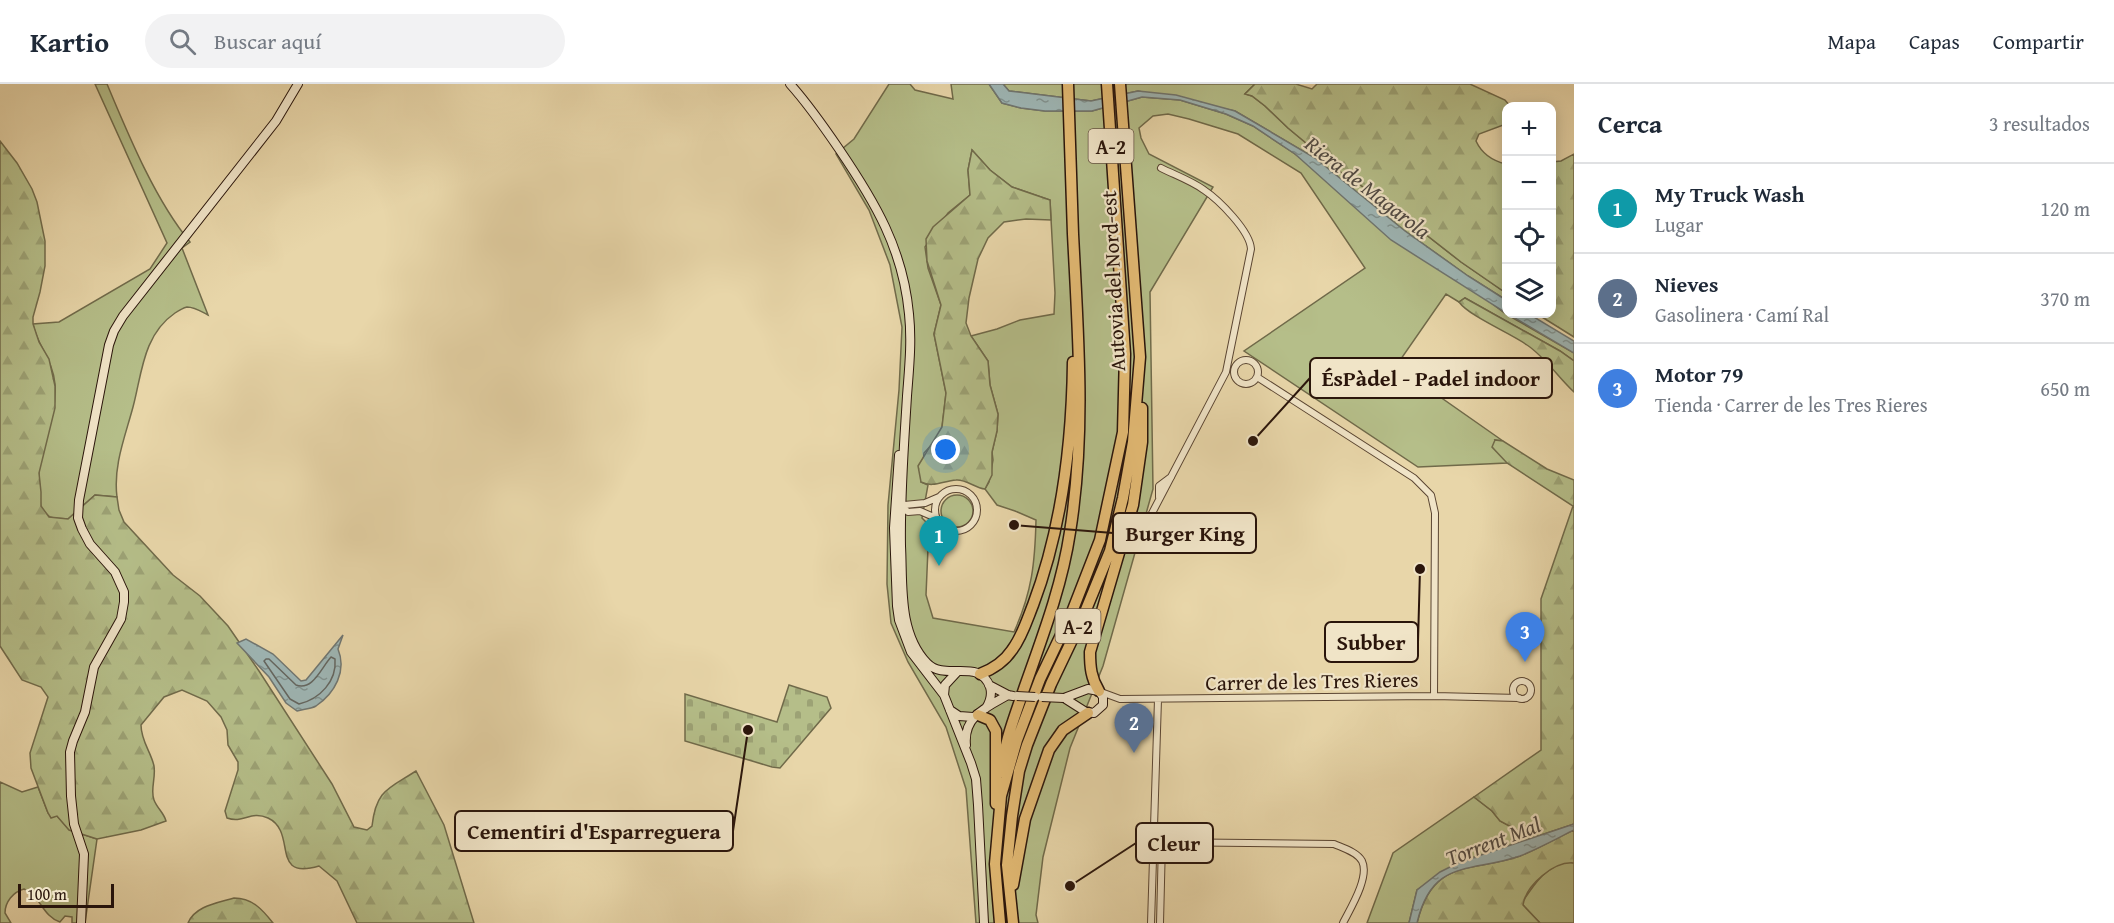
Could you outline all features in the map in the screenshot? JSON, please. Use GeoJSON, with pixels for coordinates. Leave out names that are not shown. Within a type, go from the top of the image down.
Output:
{"type":"FeatureCollection","features":[{"type":"Feature","properties":{"kind":"highway"},"geometry":{"type":"LineString","coordinates":[[1001,796],[1002,764],[1008,737],[1062,571],[1075,498],[1080,438],[1080,380],[1068,84]]}},
{"type":"Feature","properties":{"kind":"highway","name":"Autovia del Nord-est"},"geometry":{"type":"LineString","coordinates":[[1000,923],[995,864],[1001,796],[1017,740],[1036,689],[1072,612],[1100,540],[1123,432],[1125,354],[1107,84]]}},
{"type":"Feature","properties":{"kind":"highway","name":"Autovia del Nord-est"},"geometry":{"type":"LineString","coordinates":[[1013,923],[1007,865],[1019,771],[1051,684],[1083,617],[1110,551],[1133,442],[1140,357],[1120,84]]}},
{"type":"Feature","properties":{"kind":"highway"},"geometry":{"type":"LineString","coordinates":[[980,674],[1002,662],[1012,651],[1024,628],[1038,592],[1059,508],[1069,433],[1072,378],[1073,236]]}},
{"type":"Feature","properties":{"kind":"highway"},"geometry":{"type":"LineString","coordinates":[[1099,691],[1090,669],[1090,652],[1133,505],[1142,442],[1140,357]]}},
{"type":"Feature","properties":{"kind":"highway"},"geometry":{"type":"LineString","coordinates":[[1011,891],[1015,882],[1025,819],[1049,750],[1063,730],[1084,710]]}},
{"type":"Feature","properties":{"kind":"highway"},"geometry":{"type":"LineString","coordinates":[[979,713],[990,720],[996,731],[994,798],[998,813]]}},
{"type":"Feature","properties":{"kind":"main road"},"geometry":{"type":"LineString","coordinates":[[81,923],[84,854],[74,824],[70,752],[85,712],[94,667],[121,618],[124,602],[124,592],[115,572],[90,544],[78,518],[79,500],[109,345],[123,316],[276,121],[298,84]]}},
{"type":"Feature","properties":{"kind":"main road"},"geometry":{"type":"LineString","coordinates":[[790,84],[859,177],[874,201],[894,243],[904,280],[909,314],[910,355],[897,526],[899,620],[911,652],[944,695],[976,779],[984,923]]}},
{"type":"Feature","properties":{"kind":"main road"},"geometry":{"type":"LineString","coordinates":[[899,489],[901,508],[897,526],[909,631],[929,666],[941,671],[966,670],[980,674],[989,685],[1012,696],[1064,698],[1091,688],[1099,691],[1104,700],[1097,712],[1084,710],[1064,698]]}},
{"type":"Feature","properties":{"kind":"main road"},"geometry":{"type":"LineString","coordinates":[[944,695],[948,679],[957,672]]}},
{"type":"Feature","properties":{"kind":"main road"},"geometry":{"type":"LineString","coordinates":[[966,750],[966,729],[991,694],[989,685]]}},
{"type":"Feature","properties":{"kind":"main road"},"geometry":{"type":"LineString","coordinates":[[1083,691],[1079,698],[1084,710]]}},
{"type":"Feature","properties":{"kind":"main road"},"geometry":{"type":"LineString","coordinates":[[949,710],[959,716],[979,713],[1012,696]]}},
{"type":"Feature","properties":{"kind":"street"},"geometry":{"type":"LineString","coordinates":[[1150,517],[1228,366],[1249,262],[1250,243],[1245,233],[1204,189],[1161,168]]}},
{"type":"Feature","properties":{"kind":"street"},"geometry":{"type":"LineString","coordinates":[[1257,377],[1414,478],[1431,495],[1435,513],[1434,696]]}},
{"type":"Feature","properties":{"kind":"street"},"geometry":{"type":"LineString","coordinates":[[899,489],[912,503]]}},
{"type":"Feature","properties":{"kind":"street"},"geometry":{"type":"LineString","coordinates":[[897,526],[906,516],[920,511],[936,518],[943,526],[954,531],[967,528],[976,516],[976,503],[968,493],[957,489],[950,490],[925,503],[912,503],[901,508]]}},
{"type":"Feature","properties":{"kind":"street"},"geometry":{"type":"LineString","coordinates":[[936,518],[935,507],[940,497]]}},
{"type":"Feature","properties":{"kind":"street"},"geometry":{"type":"LineString","coordinates":[[901,508],[911,513]]}},
{"type":"Feature","properties":{"kind":"street"},"geometry":{"type":"LineString","coordinates":[[1505,698],[1513,690],[1515,684],[1521,681],[1529,684],[1531,689],[1530,695],[1525,698],[1519,698],[1513,690]]}},
{"type":"Feature","properties":{"kind":"street","name":"Carrer de les Tres Rieres"},"geometry":{"type":"LineString","coordinates":[[1099,691],[1119,699],[1434,696],[1519,698]]}},
{"type":"Feature","properties":{"kind":"street","name":"Carrer de les Tres Rieres"},"geometry":{"type":"LineString","coordinates":[[1102,706],[1119,699]]}},
{"type":"Feature","properties":{"kind":"street"},"geometry":{"type":"LineString","coordinates":[[1151,923],[1158,699]]}},
{"type":"Feature","properties":{"kind":"street"},"geometry":{"type":"LineString","coordinates":[[1154,842],[1334,844],[1352,852],[1362,861],[1364,874],[1359,891],[1343,923]]}},
{"type":"Feature","properties":{"kind":"street"},"geometry":{"type":"LineString","coordinates":[[1160,923],[1162,842]]}},
{"type":"Feature","properties":{"kind":"green space"},"geometry":{"type":"Polygon","coordinates":[[[95,84],[107,84],[154,187],[190,242],[182,248],[208,315],[193,308],[182,309],[164,322],[150,343],[121,452],[116,485],[117,497],[95,495],[68,519],[52,518],[41,507],[39,470],[52,417],[55,384],[54,375],[33,324],[59,322],[150,269],[167,243],[95,84]]]}},
{"type":"Feature","properties":{"kind":"green space"},"geometry":{"type":"Polygon","coordinates":[[[889,84],[910,84],[915,90],[953,99],[951,84],[989,84],[1002,103],[1045,111],[1092,111],[1142,97],[1180,100],[1226,114],[1253,126],[1295,154],[1502,311],[1502,318],[1513,318],[1574,353],[1574,361],[1465,298],[1459,302],[1446,294],[1396,366],[1503,441],[1495,440],[1507,463],[1418,467],[1244,351],[1365,268],[1301,173],[1238,134],[1189,119],[1168,114],[1153,116],[1139,128],[1149,154],[1213,187],[1150,292],[1153,489],[1103,666],[1070,748],[1043,857],[1036,915],[1038,923],[976,923],[966,789],[946,727],[908,662],[891,623],[887,584],[888,505],[899,390],[902,327],[890,265],[869,210],[836,154],[854,139],[889,84]],[[972,150],[968,170],[970,195],[948,213],[925,247],[928,268],[941,305],[934,334],[946,393],[942,427],[935,441],[924,453],[921,482],[928,485],[922,518],[929,525],[926,595],[933,618],[1014,632],[1025,604],[1031,577],[1036,520],[997,505],[985,489],[989,482],[993,460],[992,452],[998,414],[990,385],[988,361],[971,336],[1020,320],[1054,314],[1055,293],[1050,200],[1012,187],[990,170],[972,150]]]}},
{"type":"Feature","properties":{"kind":"green space"},"geometry":{"type":"Polygon","coordinates":[[[1003,84],[1255,84],[1245,94],[1252,96],[1265,106],[1342,173],[1374,194],[1461,262],[1502,290],[1502,297],[1405,231],[1315,158],[1235,111],[1138,91],[1091,101],[1009,91],[1003,84]]]}},
{"type":"Feature","properties":{"kind":"green space"},"geometry":{"type":"Polygon","coordinates":[[[1255,84],[1296,84],[1312,89],[1317,84],[1470,84],[1505,100],[1507,102],[1502,102],[1502,125],[1479,134],[1476,141],[1488,156],[1502,163],[1502,290],[1461,262],[1374,194],[1342,173],[1265,106],[1252,96],[1245,94],[1255,84]]]}},
{"type":"Feature","properties":{"kind":"green space"},"geometry":{"type":"Polygon","coordinates":[[[0,141],[17,163],[32,189],[45,241],[45,266],[33,324],[39,342],[49,359],[55,386],[55,408],[39,473],[41,506],[49,517],[68,519],[95,495],[117,497],[124,522],[173,575],[200,596],[228,626],[332,784],[354,827],[367,830],[372,826],[380,798],[391,787],[416,771],[444,825],[474,923],[357,923],[337,881],[319,866],[304,869],[294,867],[289,861],[282,834],[277,825],[268,818],[256,815],[238,819],[227,818],[225,811],[238,770],[238,762],[228,745],[227,730],[221,717],[207,701],[182,690],[164,697],[141,725],[154,766],[153,796],[166,821],[141,830],[97,839],[69,830],[57,816],[51,818],[31,768],[30,753],[48,697],[41,687],[22,680],[0,646],[0,141]]]}},
{"type":"Feature","properties":{"kind":"green space"},"geometry":{"type":"Polygon","coordinates":[[[972,150],[990,170],[1012,187],[1050,200],[1051,220],[1026,219],[1004,222],[988,238],[978,259],[966,323],[971,336],[988,361],[990,385],[998,414],[992,452],[992,475],[985,489],[960,480],[925,484],[921,482],[918,466],[942,427],[946,393],[934,334],[941,305],[927,261],[926,239],[933,227],[970,195],[968,170],[972,150]]]}},
{"type":"Feature","properties":{"kind":"green space"},"geometry":{"type":"Polygon","coordinates":[[[1574,154],[1574,337],[1543,318],[1556,318],[1556,162],[1574,154]]]}},
{"type":"Feature","properties":{"kind":"green space"},"geometry":{"type":"Polygon","coordinates":[[[1465,298],[1574,361],[1574,392],[1534,350],[1480,319],[1464,307],[1459,302],[1465,298]]]}},
{"type":"Feature","properties":{"kind":"green space"},"geometry":{"type":"Polygon","coordinates":[[[1495,440],[1503,441],[1547,469],[1574,480],[1574,824],[1532,838],[1500,821],[1492,811],[1474,797],[1541,750],[1541,599],[1573,506],[1507,463],[1492,447],[1495,440]]]}},
{"type":"Feature","properties":{"kind":"green space"},"geometry":{"type":"Polygon","coordinates":[[[957,495],[968,500],[973,511],[968,522],[957,527],[946,522],[941,511],[946,500],[957,495]]]}},
{"type":"Feature","properties":{"kind":"green space"},"geometry":{"type":"Polygon","coordinates":[[[789,685],[827,697],[831,708],[780,768],[685,741],[685,694],[777,722],[789,685]]]}},
{"type":"Feature","properties":{"kind":"green space"},"geometry":{"type":"Polygon","coordinates":[[[0,782],[22,792],[38,787],[48,813],[57,816],[70,830],[97,839],[85,923],[72,923],[72,917],[65,916],[60,922],[54,919],[30,892],[24,889],[13,895],[6,905],[5,913],[11,923],[0,923],[0,782]]]}},
{"type":"Feature","properties":{"kind":"green space"},"geometry":{"type":"Polygon","coordinates":[[[1474,797],[1492,811],[1500,821],[1532,838],[1460,862],[1417,890],[1409,923],[1367,923],[1393,853],[1474,797]]]}},
{"type":"Feature","properties":{"kind":"green space"},"geometry":{"type":"Polygon","coordinates":[[[1574,830],[1574,863],[1566,863],[1550,870],[1535,882],[1525,897],[1523,905],[1540,923],[1417,923],[1424,902],[1433,887],[1444,877],[1470,867],[1520,856],[1574,830]]]}},
{"type":"Feature","properties":{"kind":"green space"},"geometry":{"type":"Polygon","coordinates":[[[1568,862],[1574,863],[1574,923],[1540,923],[1523,905],[1523,901],[1547,871],[1568,862]]]}},
{"type":"Feature","properties":{"kind":"green space"},"geometry":{"type":"Polygon","coordinates":[[[240,898],[256,905],[273,923],[188,923],[191,917],[201,909],[240,898]]]}},
{"type":"Feature","properties":{"kind":"water"},"geometry":{"type":"Polygon","coordinates":[[[989,84],[1003,84],[1009,91],[1091,101],[1138,91],[1176,95],[1235,111],[1315,158],[1405,231],[1502,297],[1502,310],[1391,240],[1295,154],[1253,126],[1226,114],[1180,100],[1142,97],[1092,111],[1045,111],[1002,103],[989,84]]]}},
{"type":"Feature","properties":{"kind":"water"},"geometry":{"type":"Polygon","coordinates":[[[1515,318],[1536,318],[1574,341],[1574,353],[1515,318]]]}},
{"type":"Feature","properties":{"kind":"water"},"geometry":{"type":"Polygon","coordinates":[[[343,635],[338,649],[340,673],[334,688],[316,706],[297,711],[286,703],[269,677],[237,643],[246,639],[273,654],[301,681],[306,680],[343,635]]]}},
{"type":"Feature","properties":{"kind":"water"},"geometry":{"type":"Polygon","coordinates":[[[1574,824],[1574,830],[1520,856],[1456,872],[1443,878],[1424,902],[1417,923],[1409,923],[1417,890],[1440,872],[1460,862],[1574,824]]]}},
{"type":"Feature","properties":{"kind":"place","name":"ÉsPàdel - Padel indoor"},"geometry":{"type":"Point","coordinates":[1253,441]}},
{"type":"Feature","properties":{"kind":"place","name":"Burger King"},"geometry":{"type":"Point","coordinates":[1014,525]}},
{"type":"Feature","properties":{"kind":"place","name":"My Truck Wash"},"geometry":{"type":"Point","coordinates":[939,566]}},
{"type":"Feature","properties":{"kind":"place","name":"Subber"},"geometry":{"type":"Point","coordinates":[1420,569]}},
{"type":"Feature","properties":{"kind":"place","name":"Motor 79"},"geometry":{"type":"Point","coordinates":[1525,662]}},
{"type":"Feature","properties":{"kind":"place","name":"Cementiri d'Esparreguera"},"geometry":{"type":"Point","coordinates":[748,730]}},
{"type":"Feature","properties":{"kind":"place","name":"Nieves"},"geometry":{"type":"Point","coordinates":[1134,753]}},
{"type":"Feature","properties":{"kind":"place","name":"Cleur"},"geometry":{"type":"Point","coordinates":[1070,886]}},
{"type":"Feature","properties":{"kind":"water label","name":"Riera de Magarola"},"geometry":{"type":"Point","coordinates":[1368,187]}},
{"type":"Feature","properties":{"kind":"water label","name":"Torrent Mal"},"geometry":{"type":"Point","coordinates":[1493,841]}}]}
